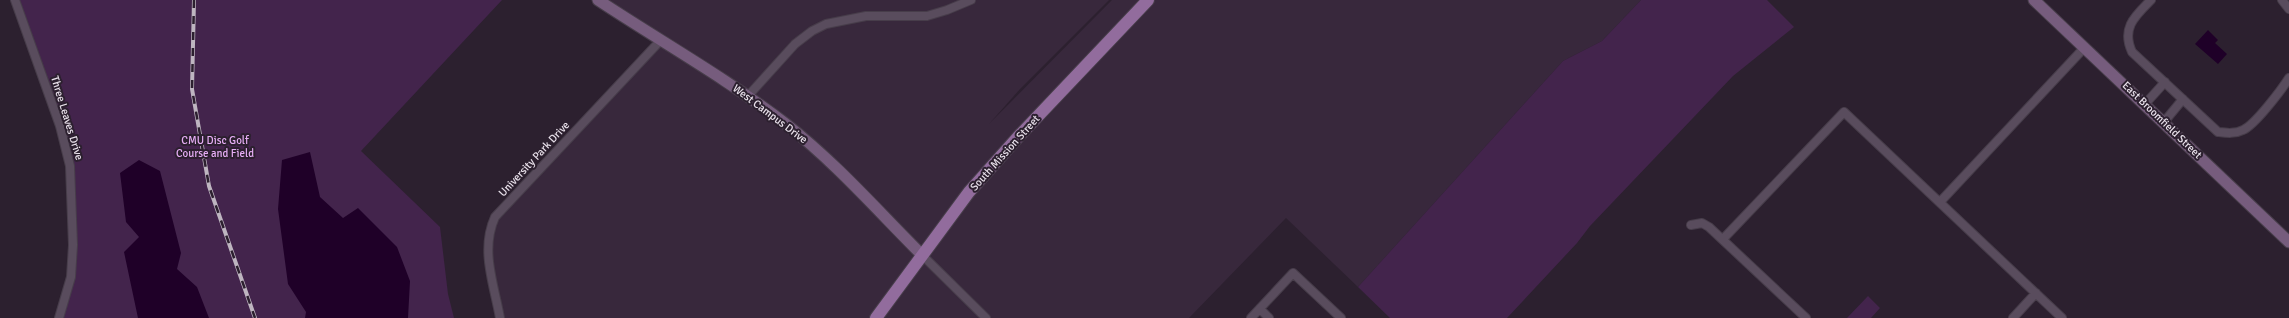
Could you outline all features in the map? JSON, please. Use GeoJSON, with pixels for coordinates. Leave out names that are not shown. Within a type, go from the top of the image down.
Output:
{"type":"FeatureCollection","features":[{"type":"Feature","properties":{"kind":"main road","name":"South Mission Street"},"geometry":{"type":"LineString","coordinates":[[876,318],[921,254],[969,192],[1018,137],[1148,0]]}},
{"type":"Feature","properties":{"kind":"street","name":"Three Leaves Drive"},"geometry":{"type":"LineString","coordinates":[[15,0],[60,126],[70,166],[73,245],[71,277],[59,318]]}},
{"type":"Feature","properties":{"kind":"street","name":"West Campus Drive"},"geometry":{"type":"LineString","coordinates":[[598,0],[748,96],[814,148],[921,254]]}},
{"type":"Feature","properties":{"kind":"street"},"geometry":{"type":"LineString","coordinates":[[748,96],[800,39],[826,24],[866,16],[927,16],[971,0]]}},
{"type":"Feature","properties":{"kind":"street","name":"East Broomfield Street"},"geometry":{"type":"LineString","coordinates":[[2034,0],[2289,242]]}},
{"type":"Feature","properties":{"kind":"street"},"geometry":{"type":"LineString","coordinates":[[2151,0],[2132,19],[2128,28],[2128,44],[2132,52],[2218,132],[2237,132],[2245,130],[2280,93],[2289,78]]}},
{"type":"Feature","properties":{"kind":"street"},"geometry":{"type":"LineString","coordinates":[[2282,0],[2289,9]]}},
{"type":"Feature","properties":{"kind":"street","name":"University Park Drive"},"geometry":{"type":"LineString","coordinates":[[500,318],[487,250],[491,226],[495,217],[660,41]]}},
{"type":"Feature","properties":{"kind":"street"},"geometry":{"type":"LineString","coordinates":[[1940,202],[2085,47]]}},
{"type":"Feature","properties":{"kind":"street"},"geometry":{"type":"LineString","coordinates":[[2145,104],[2165,82]]}},
{"type":"Feature","properties":{"kind":"street"},"geometry":{"type":"LineString","coordinates":[[2164,122],[2183,99]]}},
{"type":"Feature","properties":{"kind":"street"},"geometry":{"type":"LineString","coordinates":[[1723,239],[1844,112],[2062,318]]}},
{"type":"Feature","properties":{"kind":"street"},"geometry":{"type":"LineString","coordinates":[[1692,225],[1697,222],[1702,222],[1723,239],[1806,318]]}},
{"type":"Feature","properties":{"kind":"street"},"geometry":{"type":"LineString","coordinates":[[921,254],[986,318]]}},
{"type":"Feature","properties":{"kind":"street"},"geometry":{"type":"LineString","coordinates":[[1251,318],[1293,273],[1341,318]]}},
{"type":"Feature","properties":{"kind":"street"},"geometry":{"type":"LineString","coordinates":[[2013,318],[2036,293]]}},
{"type":"Feature","properties":{"kind":"street"},"geometry":{"type":"LineString","coordinates":[[1260,309],[1269,318]]}},
{"type":"Feature","properties":{"kind":"shaded area"},"geometry":{"type":"Polygon","coordinates":[[[598,0],[1109,0],[1020,89],[989,124],[1112,0],[1641,0],[1602,41],[1563,61],[1358,287],[1286,218],[1189,318],[500,318],[487,250],[491,226],[660,41],[598,0]]]}},
{"type":"Feature","properties":{"kind":"shaded area"},"geometry":{"type":"Polygon","coordinates":[[[2208,30],[2218,40],[2215,43],[2227,54],[2218,64],[2195,44],[2208,30]]]}},
{"type":"Feature","properties":{"kind":"shaded area"},"geometry":{"type":"Polygon","coordinates":[[[310,152],[320,197],[343,218],[358,208],[397,247],[410,281],[408,318],[305,318],[306,312],[288,284],[278,209],[282,160],[310,152]]]}},
{"type":"Feature","properties":{"kind":"shaded area"},"geometry":{"type":"Polygon","coordinates":[[[139,160],[160,171],[181,253],[177,269],[197,287],[209,318],[138,318],[124,252],[139,237],[126,222],[120,173],[139,160]]]}},
{"type":"Feature","properties":{"kind":"green space","name":"CMU Disc Golf Course and Field"},"geometry":{"type":"Polygon","coordinates":[[[15,0],[502,0],[361,151],[440,227],[448,294],[454,318],[58,318],[71,277],[70,166],[15,0]]]}},
{"type":"Feature","properties":{"kind":"green space"},"geometry":{"type":"Polygon","coordinates":[[[1641,0],[1767,0],[1794,27],[1733,76],[1590,226],[1577,243],[1507,318],[1390,318],[1358,287],[1563,61],[1602,41],[1641,0]]]}},
{"type":"Feature","properties":{"kind":"green space"},"geometry":{"type":"Polygon","coordinates":[[[1868,296],[1880,308],[1871,318],[1847,318],[1868,296]]]}},
{"type":"Feature","properties":{"kind":"railway"},"geometry":{"type":"LineString","coordinates":[[194,0],[192,89],[209,186],[255,318]]}}]}
